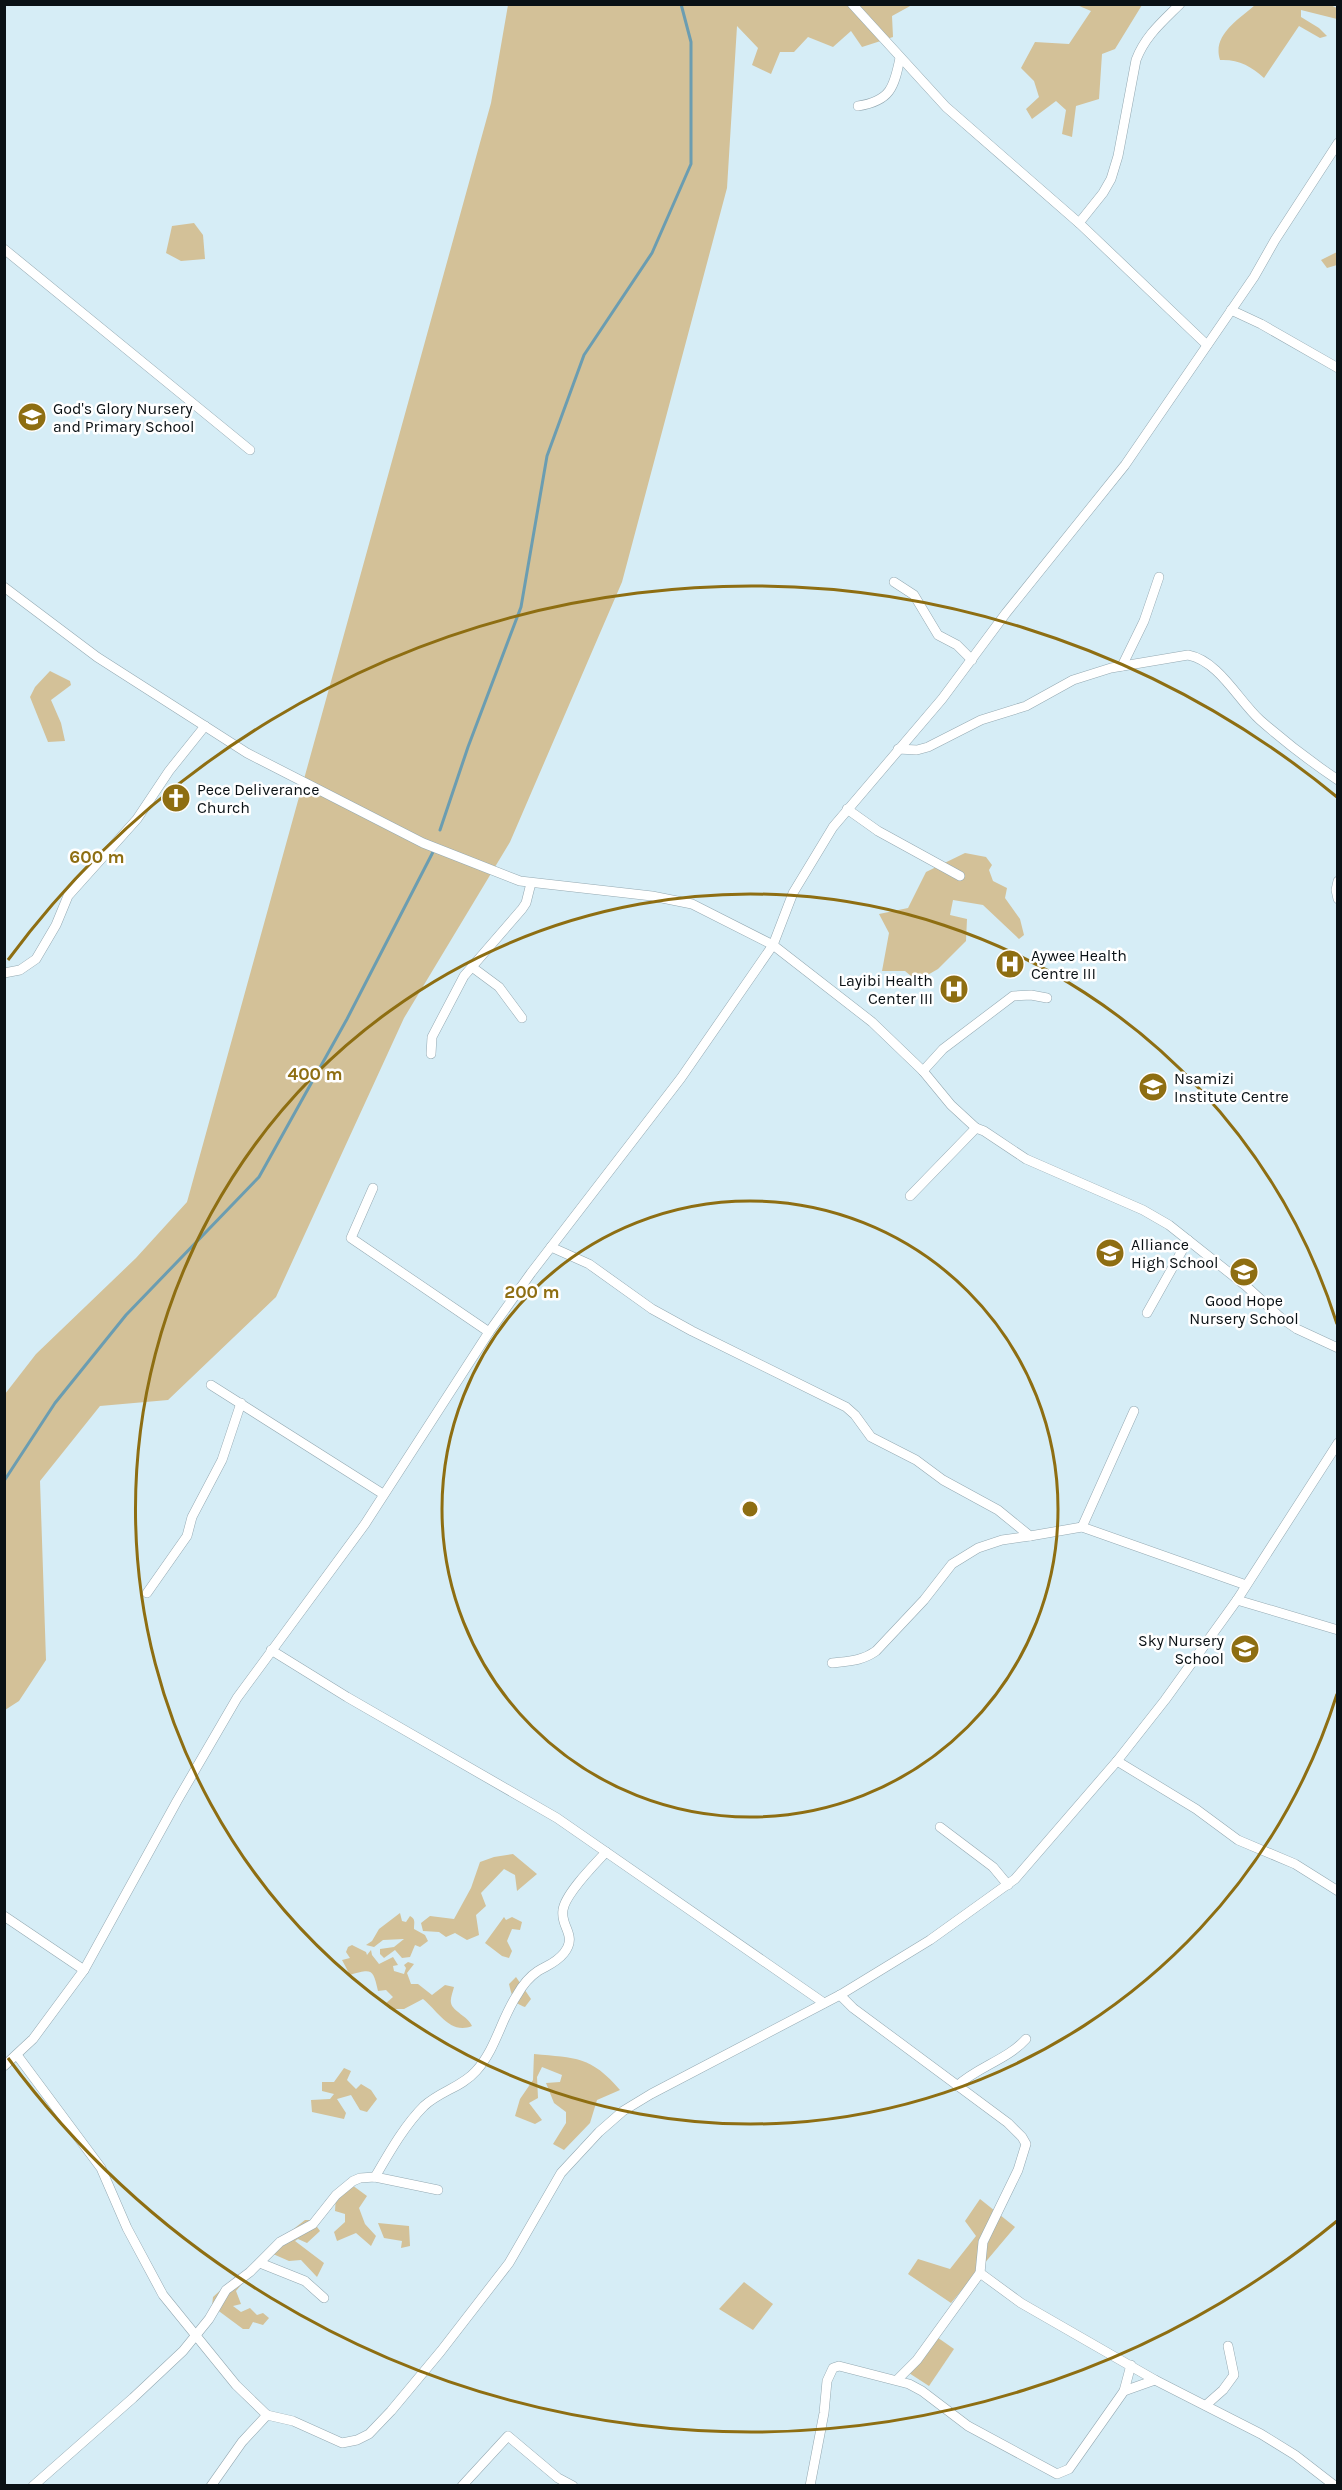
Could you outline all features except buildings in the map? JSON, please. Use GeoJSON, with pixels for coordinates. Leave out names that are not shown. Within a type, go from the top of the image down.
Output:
{"type":"FeatureCollection","features":[{"type":"Feature","properties":{"kind":"street"},"geometry":{"type":"LineString","coordinates":[[852,4],[964,124],[1079,223],[1207,345]]}},
{"type":"Feature","properties":{"kind":"street"},"geometry":{"type":"LineString","coordinates":[[1079,223],[1111,179],[1118,156],[1136,60],[1141,45],[1180,4]]}},
{"type":"Feature","properties":{"kind":"street"},"geometry":{"type":"LineString","coordinates":[[858,106],[876,103],[884,98],[896,77],[900,58]]}},
{"type":"Feature","properties":{"kind":"street"},"geometry":{"type":"LineString","coordinates":[[4,2066],[39,2031],[84,1970],[237,1698],[364,1524],[489,1332],[681,1078],[773,945],[794,893],[826,838],[847,809],[938,704],[1032,579],[1125,465],[1231,310],[1338,143]]}},
{"type":"Feature","properties":{"kind":"street"},"geometry":{"type":"LineString","coordinates":[[4,249],[249,450]]}},
{"type":"Feature","properties":{"kind":"street"},"geometry":{"type":"LineString","coordinates":[[1231,310],[1338,368]]}},
{"type":"Feature","properties":{"kind":"street"},"geometry":{"type":"LineString","coordinates":[[1122,666],[1144,621],[1159,577]]}},
{"type":"Feature","properties":{"kind":"street"},"geometry":{"type":"LineString","coordinates":[[894,582],[914,595],[933,630],[957,645],[972,660]]}},
{"type":"Feature","properties":{"kind":"street"},"geometry":{"type":"LineString","coordinates":[[4,586],[97,657],[205,726],[264,762],[394,829],[464,861],[531,883],[671,898],[714,914],[773,945],[872,1022],[923,1071],[951,1105],[976,1128],[1026,1159],[1143,1210],[1169,1225],[1281,1318],[1297,1329],[1338,1348]]}},
{"type":"Feature","properties":{"kind":"street"},"geometry":{"type":"LineString","coordinates":[[898,749],[922,749],[973,723],[1026,706],[1065,683],[1122,666],[1188,655],[1196,657],[1216,671],[1258,718],[1338,780]]}},
{"type":"Feature","properties":{"kind":"street"},"geometry":{"type":"LineString","coordinates":[[4,973],[20,970],[36,959],[52,933],[68,896],[136,819],[169,771],[205,726]]}},
{"type":"Feature","properties":{"kind":"street"},"geometry":{"type":"LineString","coordinates":[[847,809],[878,831],[960,876]]}},
{"type":"Feature","properties":{"kind":"street"},"geometry":{"type":"LineString","coordinates":[[1338,881],[1336,890],[1338,899]]}},
{"type":"Feature","properties":{"kind":"street"},"geometry":{"type":"LineString","coordinates":[[431,1054],[432,1037],[464,976],[522,909],[526,903],[531,883]]}},
{"type":"Feature","properties":{"kind":"street"},"geometry":{"type":"LineString","coordinates":[[472,967],[499,987],[522,1018]]}},
{"type":"Feature","properties":{"kind":"street"},"geometry":{"type":"LineString","coordinates":[[923,1071],[943,1049],[1013,996],[1031,994],[1047,998]]}},
{"type":"Feature","properties":{"kind":"street"},"geometry":{"type":"LineString","coordinates":[[910,1196],[976,1128]]}},
{"type":"Feature","properties":{"kind":"street"},"geometry":{"type":"LineString","coordinates":[[373,1188],[351,1238],[489,1332]]}},
{"type":"Feature","properties":{"kind":"street"},"geometry":{"type":"LineString","coordinates":[[1147,1313],[1188,1240]]}},
{"type":"Feature","properties":{"kind":"street"},"geometry":{"type":"LineString","coordinates":[[551,1247],[589,1264],[652,1309],[692,1331],[846,1407],[871,1437],[916,1460],[943,1480],[998,1510],[1030,1536]]}},
{"type":"Feature","properties":{"kind":"street"},"geometry":{"type":"LineString","coordinates":[[211,1385],[383,1494]]}},
{"type":"Feature","properties":{"kind":"street"},"geometry":{"type":"LineString","coordinates":[[147,1593],[187,1536],[194,1513],[222,1460],[241,1403]]}},
{"type":"Feature","properties":{"kind":"street"},"geometry":{"type":"LineString","coordinates":[[1082,1527],[1134,1411]]}},
{"type":"Feature","properties":{"kind":"street"},"geometry":{"type":"LineString","coordinates":[[17,2055],[101,2168],[127,2228],[159,2286],[196,2337],[236,2385],[267,2415],[293,2421],[342,2443],[357,2440],[369,2434],[441,2351],[509,2263],[551,2187],[574,2158],[623,2111],[840,1995],[930,1940],[1008,1885],[1117,1761],[1165,1700],[1237,1600],[1338,1443]]}},
{"type":"Feature","properties":{"kind":"street"},"geometry":{"type":"LineString","coordinates":[[832,1663],[855,1661],[866,1658],[876,1651],[924,1600],[952,1564],[963,1556],[1002,1540],[1082,1527],[1246,1586]]}},
{"type":"Feature","properties":{"kind":"street"},"geometry":{"type":"LineString","coordinates":[[1237,1600],[1338,1630]]}},
{"type":"Feature","properties":{"kind":"street"},"geometry":{"type":"LineString","coordinates":[[271,1650],[557,1818],[824,2003]]}},
{"type":"Feature","properties":{"kind":"street"},"geometry":{"type":"LineString","coordinates":[[1117,1761],[1196,1809],[1238,1840],[1295,1864],[1338,1891]]}},
{"type":"Feature","properties":{"kind":"street"},"geometry":{"type":"LineString","coordinates":[[940,1827],[993,1867],[1008,1885]]}},
{"type":"Feature","properties":{"kind":"street"},"geometry":{"type":"LineString","coordinates":[[375,2177],[398,2140],[424,2106],[437,2096],[464,2083],[476,2071],[492,2047],[516,1995],[529,1979],[554,1963],[566,1950],[570,1935],[563,1918],[564,1907],[575,1889],[606,1852]]}},
{"type":"Feature","properties":{"kind":"street"},"geometry":{"type":"LineString","coordinates":[[4,1916],[84,1970]]}},
{"type":"Feature","properties":{"kind":"street"},"geometry":{"type":"LineString","coordinates":[[840,1995],[853,2008],[905,2044],[1008,2123],[1026,2144],[1018,2170],[983,2242],[980,2273],[917,2360],[897,2380]]}},
{"type":"Feature","properties":{"kind":"street"},"geometry":{"type":"LineString","coordinates":[[957,2086],[982,2067],[1012,2051],[1026,2040]]}},
{"type":"Feature","properties":{"kind":"street"},"geometry":{"type":"LineString","coordinates":[[33,2486],[133,2398],[196,2337],[226,2290],[260,2263],[280,2242],[313,2224],[336,2195],[353,2181],[375,2177],[438,2190]]}},
{"type":"Feature","properties":{"kind":"street"},"geometry":{"type":"LineString","coordinates":[[260,2263],[305,2281],[324,2298]]}},
{"type":"Feature","properties":{"kind":"street"},"geometry":{"type":"LineString","coordinates":[[980,2273],[1021,2303],[1155,2380],[1277,2443],[1335,2486]]}},
{"type":"Feature","properties":{"kind":"street"},"geometry":{"type":"LineString","coordinates":[[1206,2405],[1223,2390],[1234,2376],[1228,2346]]}},
{"type":"Feature","properties":{"kind":"street"},"geometry":{"type":"LineString","coordinates":[[810,2486],[830,2371],[839,2366],[897,2380],[922,2391],[968,2426],[1057,2474],[1069,2469],[1124,2391],[1131,2365]]}},
{"type":"Feature","properties":{"kind":"street"},"geometry":{"type":"LineString","coordinates":[[1124,2391],[1155,2380]]}},
{"type":"Feature","properties":{"kind":"street"},"geometry":{"type":"LineString","coordinates":[[211,2486],[242,2442],[267,2415]]}},
{"type":"Feature","properties":{"kind":"street"},"geometry":{"type":"LineString","coordinates":[[462,2486],[508,2436],[558,2478],[573,2486]]}},
{"type":"Feature","properties":{"kind":"shaded area"},"geometry":{"type":"Polygon","coordinates":[[[1328,4],[1337,8],[1337,19],[1301,10],[1301,17],[1327,36],[1320,38],[1299,26],[1264,78],[1244,64],[1220,60],[1220,43],[1223,36],[1234,22],[1255,5],[1328,4]]]}},
{"type":"Feature","properties":{"kind":"shaded area"},"geometry":{"type":"Polygon","coordinates":[[[508,5],[912,5],[892,16],[893,37],[862,47],[851,31],[833,47],[808,37],[794,52],[780,52],[771,74],[752,65],[758,48],[737,26],[727,188],[622,582],[510,842],[404,1018],[276,1297],[168,1400],[100,1406],[40,1481],[46,1660],[19,1701],[5,1710],[5,1394],[36,1354],[136,1258],[187,1202],[491,103],[508,5]]]}},
{"type":"Feature","properties":{"kind":"shaded area"},"geometry":{"type":"Polygon","coordinates":[[[1077,5],[1142,5],[1115,49],[1102,54],[1099,99],[1076,106],[1072,137],[1062,134],[1066,110],[1056,101],[1032,119],[1026,109],[1039,97],[1034,81],[1021,68],[1035,42],[1069,44],[1091,11],[1077,5]]]}},
{"type":"Feature","properties":{"kind":"shaded area"},"geometry":{"type":"Polygon","coordinates":[[[194,223],[203,235],[205,259],[181,261],[166,253],[172,226],[194,223]]]}},
{"type":"Feature","properties":{"kind":"shaded area"},"geometry":{"type":"Polygon","coordinates":[[[1337,252],[1337,265],[1327,268],[1321,260],[1337,252]]]}},
{"type":"Feature","properties":{"kind":"shaded area"},"geometry":{"type":"Polygon","coordinates":[[[50,671],[70,681],[71,685],[51,700],[61,723],[65,741],[48,742],[30,697],[35,687],[50,671]]]}},
{"type":"Feature","properties":{"kind":"shaded area"},"geometry":{"type":"Polygon","coordinates":[[[965,853],[986,857],[992,865],[989,870],[993,881],[1007,888],[1005,898],[1020,919],[1024,935],[1019,939],[983,905],[953,900],[950,915],[967,919],[966,941],[938,969],[917,981],[905,971],[882,971],[889,933],[879,914],[908,908],[926,872],[965,853]]]}},
{"type":"Feature","properties":{"kind":"shaded area"},"geometry":{"type":"Polygon","coordinates":[[[513,1854],[537,1874],[517,1891],[515,1875],[504,1869],[481,1893],[486,1906],[476,1915],[479,1935],[467,1940],[455,1933],[446,1937],[439,1932],[423,1931],[421,1923],[430,1916],[454,1919],[471,1888],[480,1862],[513,1854]]]}},
{"type":"Feature","properties":{"kind":"shaded area"},"geometry":{"type":"Polygon","coordinates":[[[400,1913],[402,1921],[406,1922],[410,1916],[413,1918],[414,1929],[425,1935],[428,1941],[420,1947],[415,1945],[410,1957],[402,1958],[395,1950],[384,1958],[380,1954],[380,1949],[394,1947],[404,1939],[383,1940],[374,1947],[366,1945],[372,1941],[379,1929],[400,1913]]]}},
{"type":"Feature","properties":{"kind":"shaded area"},"geometry":{"type":"Polygon","coordinates":[[[504,1917],[506,1920],[512,1917],[522,1922],[520,1930],[512,1929],[507,1941],[512,1951],[509,1958],[502,1956],[485,1943],[504,1917]]]}},
{"type":"Feature","properties":{"kind":"shaded area"},"geometry":{"type":"Polygon","coordinates":[[[352,1945],[366,1952],[367,1955],[371,1950],[379,1964],[393,1957],[398,1965],[393,1966],[394,1971],[404,1974],[406,1968],[404,1965],[408,1962],[414,1964],[407,1973],[411,1984],[418,1984],[432,1995],[445,1985],[454,1987],[452,2006],[472,2026],[464,2028],[451,2025],[423,1999],[404,2009],[390,2009],[385,2004],[393,1997],[386,1990],[378,1991],[371,1972],[350,1975],[342,1960],[350,1958],[346,1952],[352,1945]]]}},
{"type":"Feature","properties":{"kind":"shaded area"},"geometry":{"type":"Polygon","coordinates":[[[516,1977],[531,1999],[525,2007],[515,2001],[511,1992],[509,1984],[516,1977]]]}},
{"type":"Feature","properties":{"kind":"shaded area"},"geometry":{"type":"Polygon","coordinates":[[[534,2054],[582,2061],[600,2071],[620,2090],[597,2100],[590,2123],[564,2150],[553,2144],[566,2123],[566,2112],[554,2103],[546,2083],[560,2082],[562,2075],[542,2067],[537,2077],[538,2098],[529,2103],[542,2120],[535,2124],[515,2116],[520,2099],[533,2080],[534,2054]]]}},
{"type":"Feature","properties":{"kind":"shaded area"},"geometry":{"type":"Polygon","coordinates":[[[344,2068],[351,2071],[347,2080],[356,2089],[361,2084],[371,2090],[377,2099],[367,2112],[360,2110],[351,2095],[337,2099],[346,2113],[344,2119],[312,2112],[311,2100],[330,2099],[334,2094],[322,2091],[322,2082],[334,2082],[344,2068]]]}},
{"type":"Feature","properties":{"kind":"shaded area"},"geometry":{"type":"Polygon","coordinates":[[[352,2185],[367,2196],[359,2208],[365,2224],[376,2236],[371,2246],[356,2233],[337,2241],[334,2232],[345,2222],[345,2214],[335,2211],[336,2195],[352,2185]]]}},
{"type":"Feature","properties":{"kind":"shaded area"},"geometry":{"type":"Polygon","coordinates":[[[980,2199],[1015,2227],[951,2303],[908,2274],[918,2259],[950,2269],[976,2236],[965,2221],[980,2199]]]}},
{"type":"Feature","properties":{"kind":"shaded area"},"geometry":{"type":"Polygon","coordinates":[[[305,2220],[312,2220],[320,2231],[307,2243],[298,2239],[295,2241],[324,2263],[317,2277],[301,2260],[289,2261],[273,2254],[278,2241],[294,2237],[291,2231],[305,2220]]]}},
{"type":"Feature","properties":{"kind":"shaded area"},"geometry":{"type":"Polygon","coordinates":[[[378,2223],[409,2226],[410,2246],[401,2248],[402,2241],[384,2238],[378,2223]]]}},
{"type":"Feature","properties":{"kind":"shaded area"},"geometry":{"type":"Polygon","coordinates":[[[237,2275],[246,2279],[236,2291],[241,2304],[233,2306],[241,2312],[250,2308],[257,2315],[263,2313],[269,2318],[263,2325],[253,2322],[249,2329],[243,2329],[212,2306],[213,2297],[237,2275]]]}},
{"type":"Feature","properties":{"kind":"shaded area"},"geometry":{"type":"Polygon","coordinates":[[[744,2282],[773,2304],[753,2330],[719,2309],[744,2282]]]}},
{"type":"Feature","properties":{"kind":"shaded area"},"geometry":{"type":"Polygon","coordinates":[[[934,2335],[954,2349],[929,2386],[909,2373],[934,2335]]]}},
{"type":"Feature","properties":{"kind":"waterway"},"geometry":{"type":"LineString","coordinates":[[440,830],[468,747],[521,607],[547,456],[584,355],[652,253],[691,164],[691,42],[681,4]]}},
{"type":"Feature","properties":{"kind":"waterway"},"geometry":{"type":"LineString","coordinates":[[4,1481],[55,1403],[126,1315],[259,1177],[347,1019],[434,850]]}},
{"type":"Feature","properties":{"kind":"place","name":"God's Glory Nursery and Primary School"},"geometry":{"type":"Point","coordinates":[32,417]}},
{"type":"Feature","properties":{"kind":"place","name":"Pece Deliverance Church"},"geometry":{"type":"Point","coordinates":[176,798]}},
{"type":"Feature","properties":{"kind":"place","name":"Aywee Health Centre III"},"geometry":{"type":"Point","coordinates":[1010,964]}},
{"type":"Feature","properties":{"kind":"place","name":"Layibi Health Center III"},"geometry":{"type":"Point","coordinates":[954,989]}},
{"type":"Feature","properties":{"kind":"place","name":"Nsamizi Institute Centre"},"geometry":{"type":"Point","coordinates":[1153,1087]}},
{"type":"Feature","properties":{"kind":"place","name":"Alliance High School"},"geometry":{"type":"Point","coordinates":[1110,1253]}},
{"type":"Feature","properties":{"kind":"place","name":"Good Hope Nursery School"},"geometry":{"type":"Point","coordinates":[1244,1272]}},
{"type":"Feature","properties":{"kind":"place","name":"Sky Nursery School"},"geometry":{"type":"Point","coordinates":[1245,1649]}}]}
